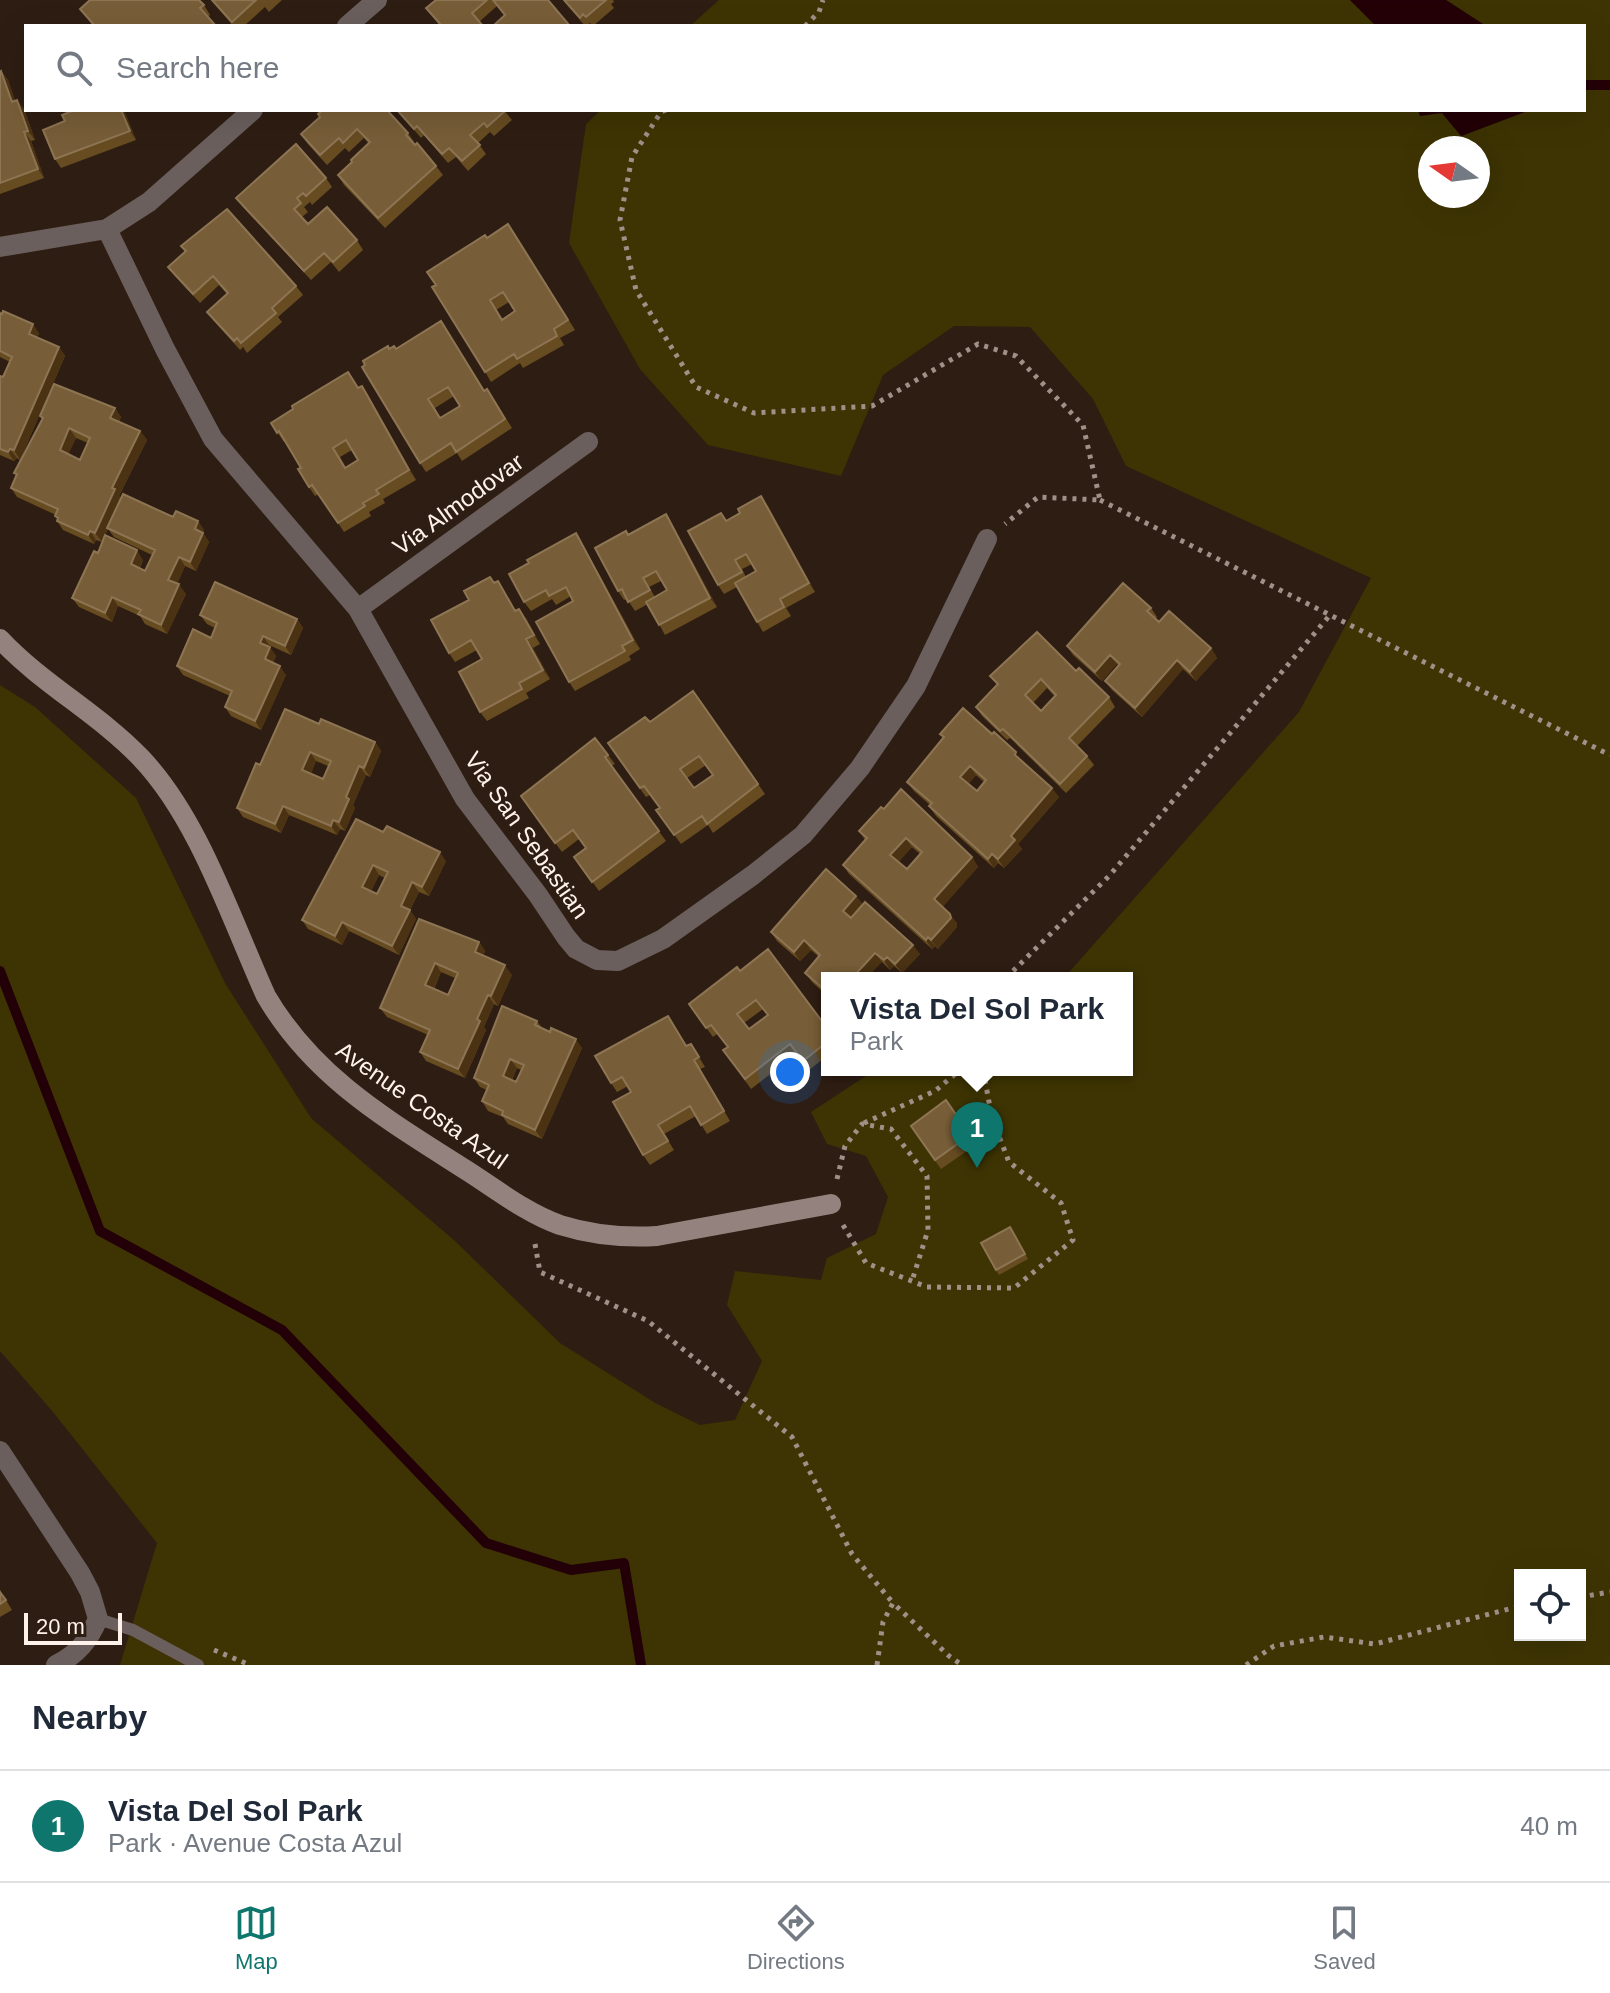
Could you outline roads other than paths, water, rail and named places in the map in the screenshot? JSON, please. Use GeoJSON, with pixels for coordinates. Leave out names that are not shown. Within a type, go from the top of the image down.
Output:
{"type":"FeatureCollection","features":[{"type":"Feature","properties":{"kind":"street"},"geometry":{"type":"LineString","coordinates":[[349,24],[377,0]]}},
{"type":"Feature","properties":{"kind":"street"},"geometry":{"type":"LineString","coordinates":[[0,247],[107,229],[149,202],[251,112]]}},
{"type":"Feature","properties":{"kind":"street","name":"Via San Sebastian"},"geometry":{"type":"LineString","coordinates":[[107,229],[213,439],[358,609],[465,799],[566,937],[576,949],[597,960],[618,961],[663,939],[803,835],[860,768],[916,686],[987,539]]}},
{"type":"Feature","properties":{"kind":"street","name":"Via Almodovar"},"geometry":{"type":"LineString","coordinates":[[358,609],[588,442]]}},
{"type":"Feature","properties":{"kind":"street","name":"Avenue Costa Azul"},"geometry":{"type":"LineString","coordinates":[[0,639],[41,678],[120,737],[157,776],[172,796],[204,858],[278,1017],[306,1053],[330,1076],[375,1110],[531,1212],[577,1229],[633,1237],[657,1236],[831,1204]]}},
{"type":"Feature","properties":{"kind":"street"},"geometry":{"type":"LineString","coordinates":[[0,1451],[80,1573],[98,1619],[88,1640],[73,1656],[56,1665]]}},
{"type":"Feature","properties":{"kind":"lane"},"geometry":{"type":"LineString","coordinates":[[98,1619],[133,1630],[198,1665]]}},
{"type":"Feature","properties":{"kind":"waterway"},"geometry":{"type":"LineString","coordinates":[[1586,85],[1610,85]]}},
{"type":"Feature","properties":{"kind":"waterway"},"geometry":{"type":"LineString","coordinates":[[0,971],[100,1231],[282,1330],[486,1543],[571,1570],[624,1563],[641,1665]]}},
{"type":"Feature","properties":{"kind":"place","name":"Vista Del Sol Park"},"geometry":{"type":"Point","coordinates":[977,1168]}}]}
